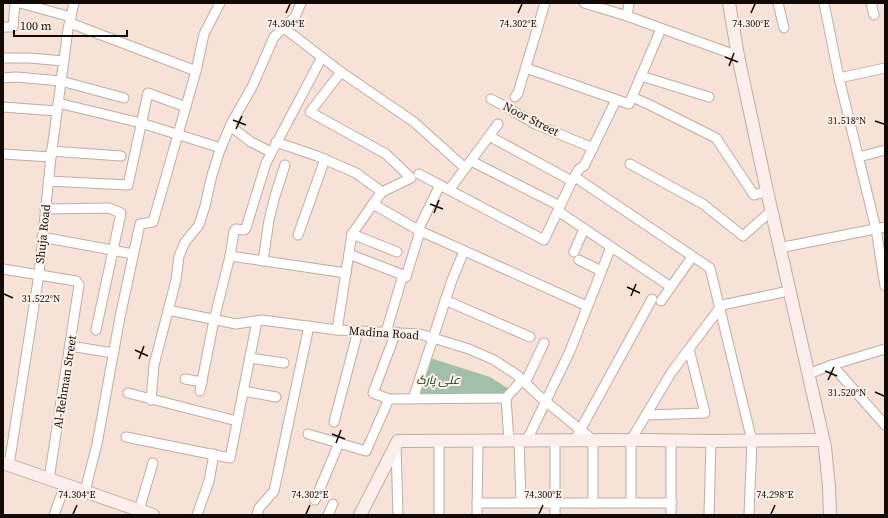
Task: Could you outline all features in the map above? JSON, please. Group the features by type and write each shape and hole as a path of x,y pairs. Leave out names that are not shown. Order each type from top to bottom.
{"street":[{"path":"3,27 13,27 15,3"},
{"path":"20,3 70,20 196,71"},
{"name":"Shuja Road","path":"6,464 38,274 57,107 70,20 74,3"},
{"path":"85,491 97,444 113,353 140,224 153,222 196,71 204,34 220,3"},
{"path":"151,400 154,364 176,280 179,256 185,242 199,225 212,176 230,126 252,87 274,37 295,17 301,3"},
{"path":"515,97 518,94 545,3"},
{"path":"584,3 627,16 738,56"},
{"path":"627,16 629,3"},
{"path":"729,3 738,56 771,211 822,440 825,447 830,515"},
{"path":"778,3 784,28"},
{"path":"824,3 839,78 859,157 881,228 885,285"},
{"path":"871,3 874,15"},
{"path":"284,28 341,72 414,122 468,164 559,209 584,229 671,287"},
{"path":"526,68 629,104 661,29"},
{"path":"185,379 201,387 214,320 230,256 234,230 244,230 246,228 266,162 322,57"},
{"path":"3,58 29,58 64,61"},
{"path":"839,78 885,68"},
{"path":"337,330 352,234 382,192 411,178 386,154 310,112 341,72"},
{"path":"641,76 709,97"},
{"path":"3,78 16,77 61,81 124,98"},
{"path":"48,181 128,185 148,93 186,107"},
{"path":"632,97 650,104 716,138 754,195 767,191"},
{"name":"Noor Street","path":"491,99 535,124 593,148"},
{"path":"419,174 544,240 579,169 584,166 616,100"},
{"path":"3,108 57,107 141,123 221,148"},
{"path":"449,190 498,124"},
{"path":"230,126 251,142 272,152"},
{"path":"489,136 574,179 710,268 752,441 749,515"},
{"path":"276,142 325,159 356,173 382,192"},
{"path":"859,157 885,150"},
{"path":"3,154 121,156"},
{"path":"298,235 325,159"},
{"path":"630,164 702,204 743,236 771,211"},
{"path":"263,261 269,220 285,166"},
{"path":"349,254 406,277 419,230 440,185"},
{"path":"373,204 419,230 588,306"},
{"path":"45,209 109,208 121,213 96,330"},
{"path":"779,248 881,228"},
{"path":"574,252 584,229"},
{"path":"352,234 397,252"},
{"path":"42,237 133,254"},
{"path":"518,440 545,401 570,351 611,247"},
{"path":"413,399 452,280 464,251"},
{"path":"230,256 346,273"},
{"path":"662,302 692,257"},
{"path":"579,260 601,271"},
{"path":"3,269 38,274"},
{"name":"Al-Rehman Street","path":"38,274 76,281 79,285 49,479"},
{"path":"386,332 403,275"},
{"path":"631,502 631,440 671,373 689,348 722,306 789,291"},
{"path":"578,435 652,299"},
{"path":"446,300 530,337"},
{"name":"Madina Road","path":"168,310 236,324 262,320 337,330 420,334 494,360 524,381 578,435"},
{"path":"126,437 230,458 257,321"},
{"path":"256,515 259,508 274,491 308,326"},
{"path":"334,422 358,331"},
{"path":"396,332 373,393 389,399 506,398 524,381 544,343"},
{"path":"70,346 113,353"},
{"path":"646,415 705,413 689,348"},
{"path":"808,374 885,349"},
{"path":"250,358 284,363"},
{"path":"832,365 885,425"},
{"path":"243,391 276,397"},
{"path":"128,394 237,421"},
{"path":"506,398 518,440 521,503"},
{"path":"308,434 366,451 389,399"},
{"path":"360,515 398,441 555,441 578,435 593,440 671,440 712,442 822,440"},
{"path":"593,440 593,503"},
{"path":"671,440 671,515"},
{"path":"439,441 439,515"},
{"path":"477,515 478,441"},
{"path":"555,441 555,515"},
{"path":"709,515 712,442"},
{"path":"315,500 339,443"},
{"path":"396,444 398,515"},
{"path":"197,515 209,481 214,454"},
{"path":"139,510 153,463"},
{"path":"6,464 153,515"},
{"path":"54,515 65,485"},
{"path":"477,503 672,503"},
{"path":"328,515 333,504"}],"green space":[{"name":"علی پارک","path":"427,357 490,377 512,391 506,398 411,399"}]}
